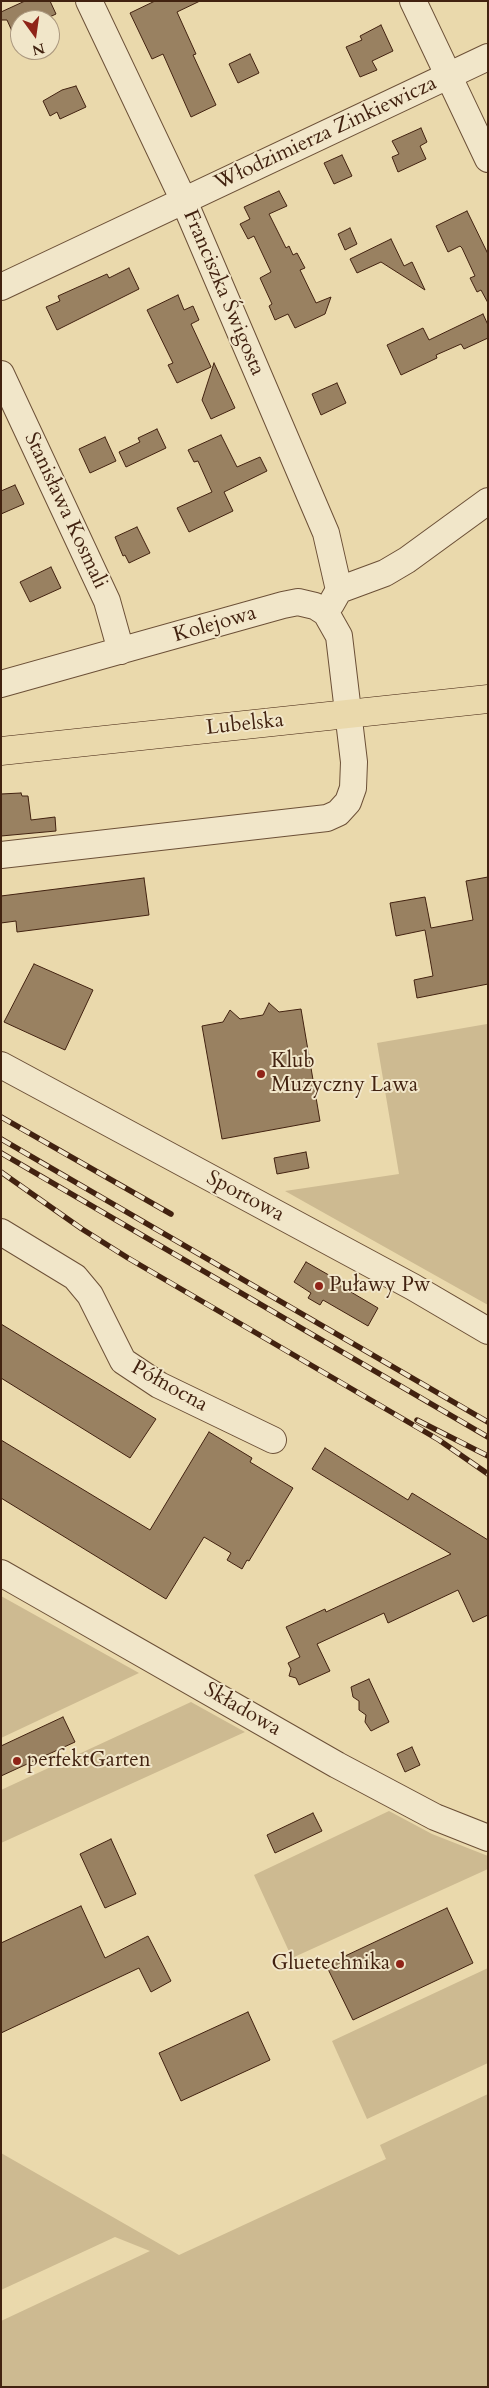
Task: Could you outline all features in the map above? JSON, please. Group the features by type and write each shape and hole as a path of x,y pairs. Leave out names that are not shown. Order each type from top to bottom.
{"main road":[{"name":"Lubelska","path":"1,751 488,699"}],"street":[{"name":"Franciszka Świgosta","path":"89,1 184,201 326,533 340,590"},
{"path":"413,1 488,160"},
{"name":"Włodzimierza Zinkiewicza","path":"1,287 488,57"},
{"name":"Stanisława Kosmali","path":"1,374 107,602 121,651"},
{"path":"1,854 327,818 338,813 348,802 353,788 354,762 339,636 326,613 340,590 385,573 407,560 488,501"},
{"name":"Kolejowa","path":"1,684 298,602 314,606 326,613"},
{"name":"Sportowa","path":"1,1065 413,1287 488,1331"},
{"name":"Północna","path":"1,1232 75,1277 90,1295 123,1361 159,1385 273,1440"},
{"name":"Składowa","path":"1,1572 337,1765 435,1817 488,1838"}],"shaded area":[{"path":"487,1024 488,1305 285,1191 399,1174 377,1043"},
{"path":"1,1596 139,1673 1,1738"},
{"path":"191,1702 245,1732 1,1843 1,1790"},
{"path":"389,1811 432,1834 488,1856 488,1869 292,1958 254,1875"},
{"path":"488,1968 488,2063 367,2119 332,2041"},
{"path":"488,2094 488,2387 1,2387 1,2321 150,2251 115,2237 1,2290 1,2153 179,2255 386,2159 380,2145"}],"building":[{"path":"25,1 50,1 54,10 10,10 10,27 7,20 1,20 1,12"},
{"path":"155,1 200,1 177,12 196,54 193,55 216,105 191,117 163,54 152,59 130,13"},
{"path":"381,25 393,51 372,61 377,70 360,77 346,47 362,40 360,36"},
{"path":"250,54 259,73 238,83 229,64"},
{"path":"76,86 86,107 60,119 57,112 50,116 43,101 62,90"},
{"path":"421,128 427,142 420,146 426,159 398,172 392,157 399,154 392,141"},
{"path":"342,155 352,176 334,184 324,163"},
{"path":"279,191 287,206 269,214 286,248 289,246 293,255 297,253 305,268 300,270 316,303 331,297 325,314 295,328 288,314 275,320 269,306 272,304 260,278 271,272 254,236 248,239 240,224 250,219 244,207"},
{"path":"467,211 488,254 488,303 481,290 477,292 470,278 475,276 462,248 460,246 448,252 436,226"},
{"path":"350,228 357,244 345,250 338,234"},
{"path":"391,239 404,266 412,262 425,290 381,262 357,273 350,259"},
{"path":"129,268 139,289 57,330 46,307 60,301 58,296 107,274 109,278"},
{"path":"178,295 184,310 193,306 199,320 191,324 211,367 177,383 168,365 173,363 147,310"},
{"path":"483,314 488,325 488,338 464,349 461,344 436,355 437,358 401,375 387,345 423,328 429,340"},
{"path":"214,363 235,408 211,419 202,400"},
{"path":"337,383 346,403 321,415 312,394"},
{"path":"157,429 166,448 126,467 119,452 140,442 138,438"},
{"path":"221,435 237,467 260,457 267,471 224,492 233,511 189,532 177,508 212,492 198,461 194,462 188,450"},
{"path":"105,437 116,461 90,473 79,449"},
{"path":"15,485 24,504 1,514 1,491"},
{"path":"137,527 150,553 129,563 125,555 123,556 115,537"},
{"path":"51,567 61,588 30,602 20,582"},
{"path":"21,793 22,796 28,796 31,820 55,817 56,831 1,836 1,794"},
{"path":"488,877 488,984 417,998 414,980 433,976 425,930 396,936 390,903 425,897 431,928 473,920 466,881"},
{"path":"144,878 149,915 17,932 16,921 1,923 1,896"},
{"path":"34,964 93,990 65,1050 4,1022"},
{"name":"Klub Muzyczny Lawa","path":"269,1003 279,1012 301,1009 320,1121 222,1139 202,1026 223,1022 230,1010 240,1019 263,1015"},
{"path":"306,1152 309,1168 277,1174 274,1158"},
{"path":"306,1262 341,1282 339,1285 378,1308 368,1326 323,1300 320,1305 308,1298 311,1293 294,1282"},
{"path":"1,1324 156,1419 130,1458 1,1378"},
{"path":"209,1432 252,1458 250,1462 293,1488 249,1561 247,1560 242,1569 227,1560 231,1553 204,1537 166,1599 1,1498 1,1440 150,1530"},
{"path":"325,1448 408,1500 412,1493 488,1540 488,1615 473,1622 458,1590 388,1623 384,1613 317,1644 330,1671 299,1685 296,1678 289,1676 291,1669 288,1663 300,1657 286,1627 325,1609 326,1612 451,1554 312,1469"},
{"path":"369,1679 389,1722 371,1731 365,1722 366,1715 359,1710 359,1701 353,1697 351,1687"},
{"name":"perfektGarten","path":"63,1717 75,1742 1,1776 1,1746"},
{"path":"412,1747 420,1765 405,1772 397,1754"},
{"path":"313,1813 322,1831 275,1853 267,1835"},
{"path":"111,1839 136,1894 105,1908 80,1854"},
{"path":"81,1906 105,1958 148,1936 171,1981 151,1992 139,1968 1,2033 1,1943"},
{"name":"Gluetechnika","path":"447,1908 473,1963 353,2020 326,1965"},
{"path":"248,2012 270,2060 181,2101 159,2053"}],"railway":[{"path":"1,1117 171,1214"},
{"path":"1,1139 488,1422"},
{"path":"1,1153 488,1437"},
{"path":"1,1172 82,1229 128,1258 439,1440 488,1474"},
{"path":"417,1420 488,1456"}],"place":[{"name":"Klub Muzyczny Lawa","path":"261,1074"},
{"name":"Puławy Pw","path":"319,1286"},
{"name":"perfektGarten","path":"17,1761"},
{"name":"Gluetechnika","path":"400,1964"}]}
